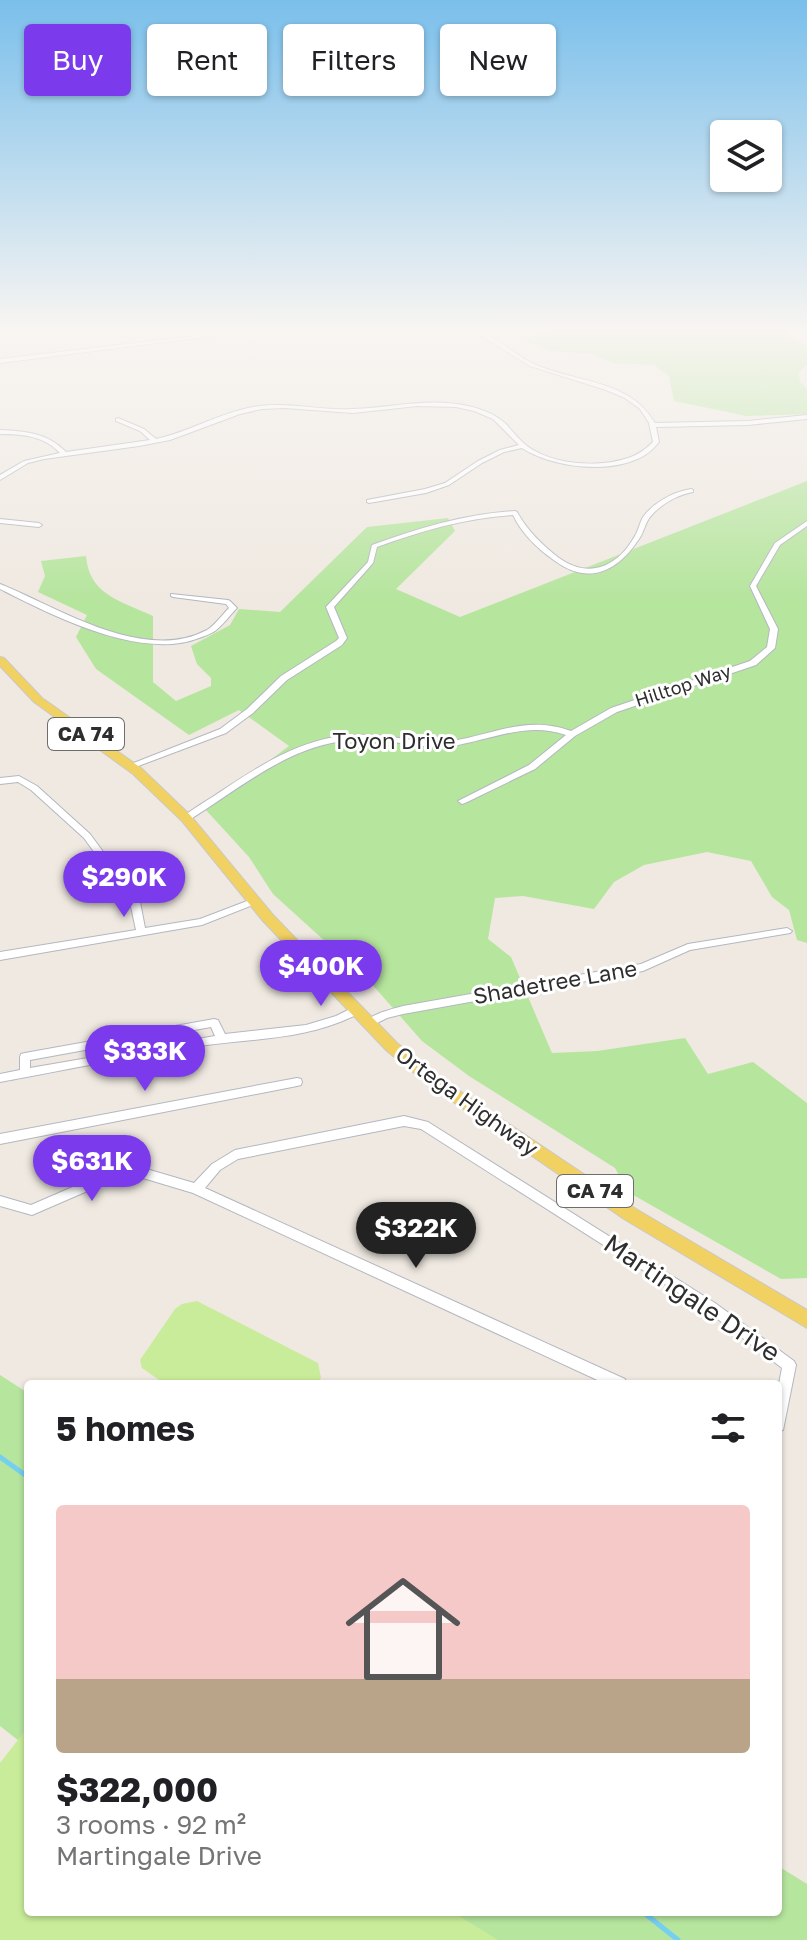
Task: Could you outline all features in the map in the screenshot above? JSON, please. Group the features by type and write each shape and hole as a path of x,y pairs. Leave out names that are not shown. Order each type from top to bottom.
{"main road":[{"name":"Ortega Highway","path":"0,660 38,700 130,766 186,818 255,901 356,1010 438,1084 630,1214 807,1320"}],"street":[{"path":"0,478 26,462 64,453 154,441 232,417"},
{"path":"493,417 523,446 550,459 571,463 619,463 650,451 656,442 653,425 646,417"},
{"path":"653,425 748,423 807,417"},
{"path":"118,420 142,430 154,441"},
{"path":"0,432 26,433 47,439 64,453"},
{"path":"369,501 436,488 502,451 523,446"},
{"path":"130,766 223,731 284,678 339,643 343,638 330,607 371,562 374,546 423,529 477,517 515,513 530,535 554,557 578,569 594,572 619,561 640,533 645,520 673,495 691,491"},
{"path":"0,521 39,525"},
{"name":"Hilltop Way","path":"462,801 532,767 572,734 614,710 753,663 771,648 774,629 753,586 777,544 807,523"},
{"path":"0,586 81,623 145,643 188,642 210,632 233,608 228,602 173,595"},
{"name":"Toyon Drive","path":"186,818 259,769 316,742 367,737 417,744 450,744 509,728 541,725 572,734"},
{"path":"0,781 19,779 34,788 87,836 135,902 141,933"},
{"path":"0,956 202,922 255,901"},
{"name":"Shadetree Lane","path":"369,1023 403,1010 643,967 688,947 787,931"},
{"path":"0,1078 222,1038 298,1033 340,1020 356,1010"},
{"path":"0,1139 297,1082"},
{"name":"Martingale Drive","path":"196,1189 216,1167 235,1155 404,1121 424,1125 711,1307 789,1365 782,1403"},
{"path":"0,1201 32,1210 95,1182 119,1174 143,1173 196,1189 611,1380"}],"green space":[{"path":"807,481 807,943 797,940 789,910 772,897 751,861 707,852 644,865 614,882 594,909 523,896 495,898 488,939 511,957 552,1053 597,1051 685,1038 708,1074 753,1062 807,1103 807,1278 781,1279 628,1192 615,1168 469,1076 422,1041 370,982 273,894 249,857 205,809 289,746 239,710 189,735 96,669 76,637 87,615 38,592 45,576 41,561 86,556 88,569 100,588 119,601 153,616 153,682 176,701 211,686 211,678 197,664 191,646 230,625 239,609 280,612 367,527 448,518 455,531 396,589 460,617"},
{"path":"197,1301 318,1363 321,1378 159,1380 142,1368 140,1360 175,1309"},
{"path":"0,1375 24,1390 24,1745 0,1726"},
{"path":"24,1732 24,1916 459,1916 498,1940 0,1940 0,1763"},
{"path":"782,1868 807,1884 807,1940 305,1940 257,1916 782,1916"}],"waterway":[{"path":"0,1457 24,1474"},
{"path":"648,1916 678,1940"}]}
